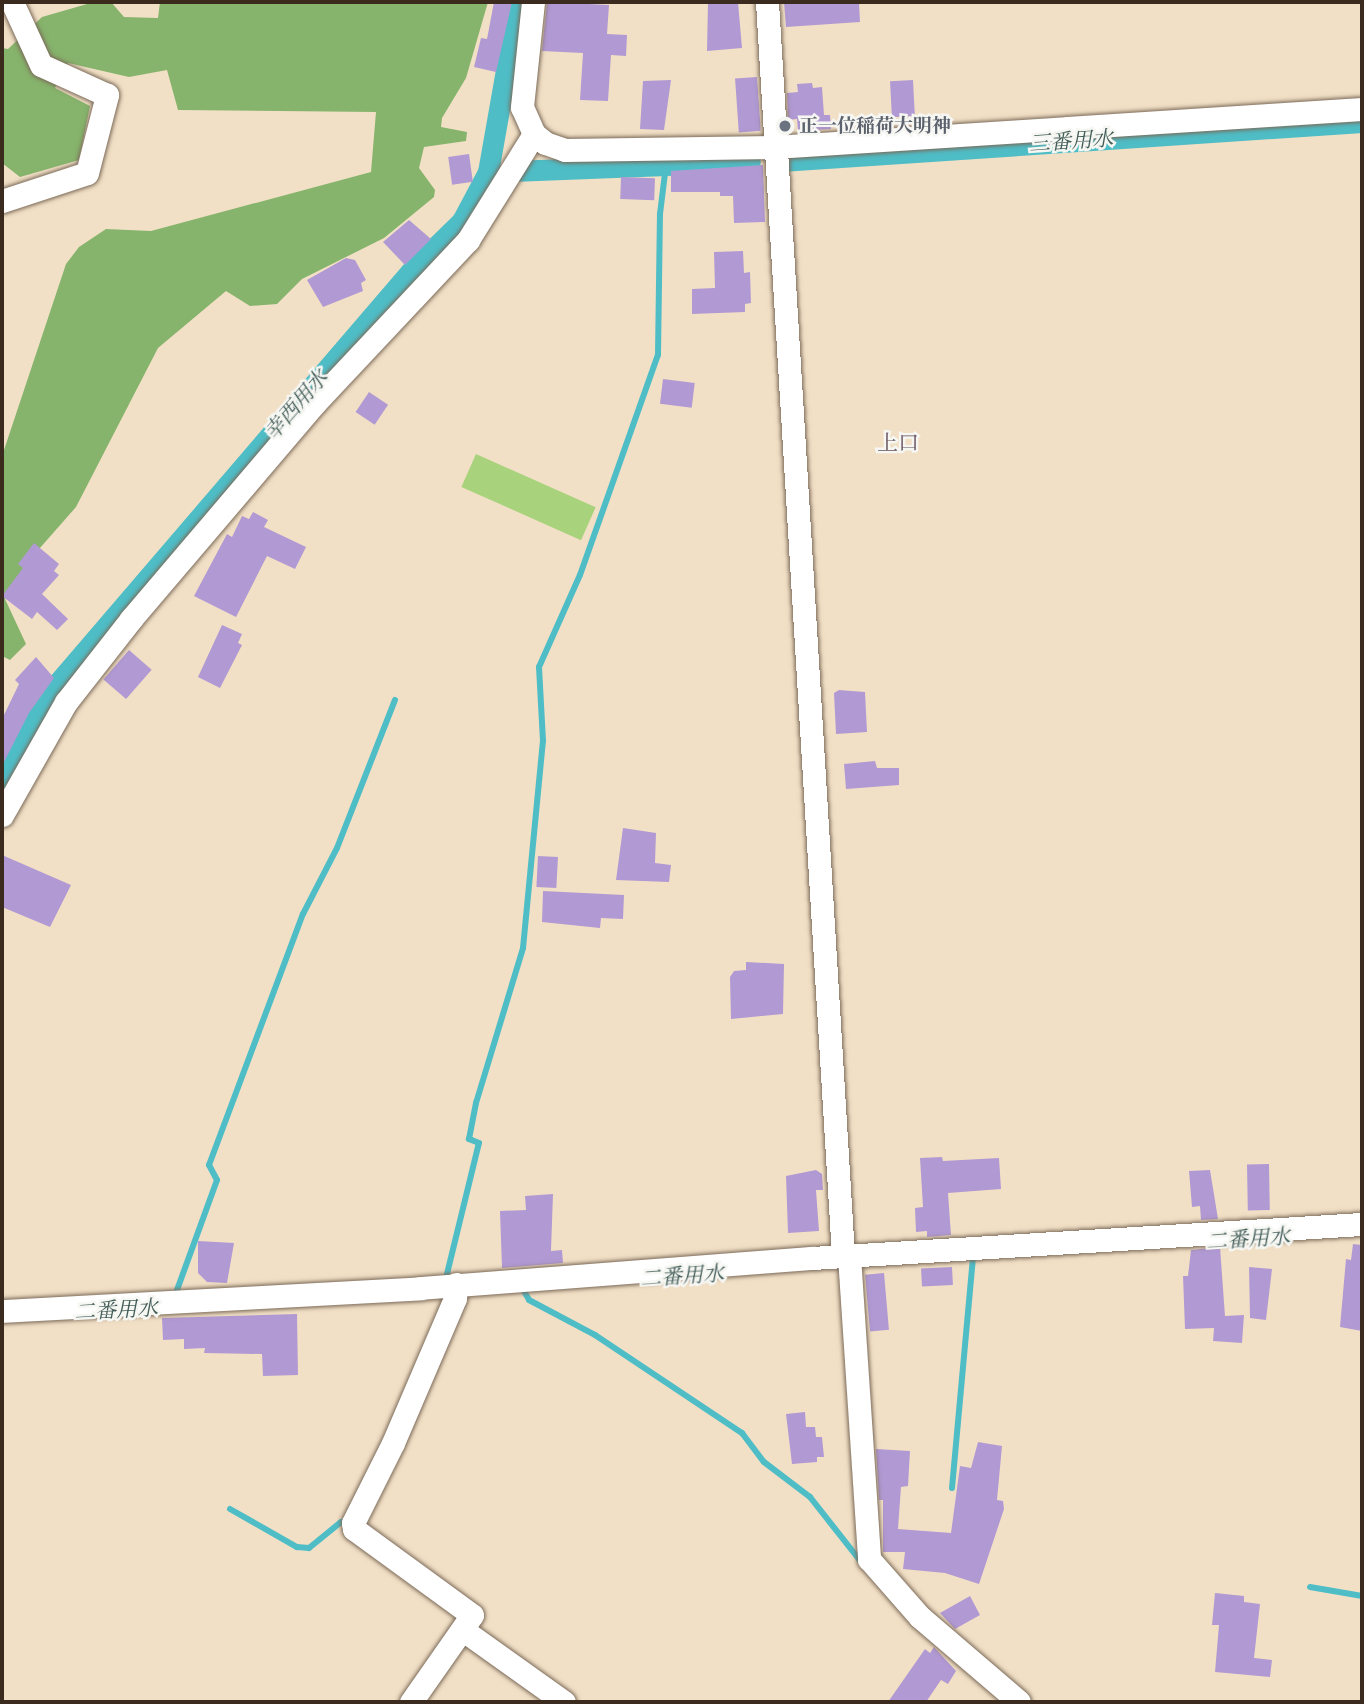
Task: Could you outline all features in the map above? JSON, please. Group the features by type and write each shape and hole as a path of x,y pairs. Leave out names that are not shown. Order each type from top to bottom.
{"street":[{"path":"2,201 88,173 107,95 41,65 12,2"},
{"path":"533,2 522,70 522,107 534,134 554,148 589,151 774,147 1362,109"},
{"path":"766,2 869,1559 901,1599 1019,1702"},
{"path":"2,815 66,702 131,619 314,404 468,240 534,134"},
{"path":"2,1311 848,1262 1362,1224"},
{"path":"411,1702 472,1615 354,1529 353,1523 393,1443 455,1298 456,1284"},
{"path":"463,1630 564,1702"}],"green space":[{"path":"94,2 111,2 124,17 158,18 160,2 488,2 466,78 442,118 441,127 467,132 466,141 424,147 419,168 435,190 434,197 384,238 302,279 277,304 250,306 226,291 158,348 76,507 25,565 5,599 26,644 10,660 2,656 2,456 66,264 79,247 106,229 151,231 371,172 376,112 178,110 167,70 129,77 68,63 55,88 90,106 79,160 20,177 2,163 2,48 8,49 42,17"},
{"path":"476,454 596,507 581,540 461,487"}],"building":[{"path":"494,2 512,2 496,72 474,67 481,38 487,39"},
{"path":"547,2 609,5 607,34 627,35 626,56 611,55 608,101 580,100 583,53 542,51"},
{"path":"708,2 738,2 742,48 707,51"},
{"path":"784,2 859,2 860,22 786,27"},
{"path":"757,77 761,131 739,132 735,79"},
{"path":"671,80 664,130 640,129 643,81"},
{"path":"913,80 915,116 892,117 890,81"},
{"path":"812,83 813,88 822,87 824,115 830,115 831,129 798,131 797,119 788,120 787,93 798,92 797,84"},
{"path":"469,154 473,182 452,185 448,157"},
{"path":"763,165 765,222 734,223 733,196 720,196 720,192 671,192 671,171"},
{"path":"621,177 655,178 654,200 620,199"},
{"path":"409,220 431,239 405,265 383,242"},
{"path":"743,251 744,273 750,272 751,303 745,304 745,312 692,314 692,289 715,288 714,252"},
{"path":"346,258 355,260 366,280 361,283 363,291 323,307 307,280"},
{"path":"663,379 695,383 692,408 660,404"},
{"path":"369,392 388,405 375,425 356,412"},
{"path":"253,512 268,520 264,527 306,547 295,569 267,556 236,617 194,596 227,534 232,537 242,516 249,519"},
{"path":"34,543 59,564 54,571 59,575 42,594 68,619 57,630 37,612 32,619 2,596 23,568 18,564"},
{"path":"222,625 242,634 238,643 242,645 220,688 198,677"},
{"path":"129,650 152,670 126,699 103,679"},
{"path":"36,657 54,678 29,713 2,766 2,719 19,684 15,680"},
{"path":"839,690 865,692 867,732 836,734 834,693"},
{"path":"875,761 877,768 899,768 899,785 846,789 844,764"},
{"path":"623,828 656,833 655,863 671,865 669,882 616,880"},
{"path":"2,855 71,885 50,927 2,907"},
{"path":"538,856 558,857 556,888 536,887"},
{"path":"543,891 624,895 623,919 601,918 600,928 542,922"},
{"path":"746,962 784,964 783,1014 731,1019 730,977 734,971 746,970"},
{"path":"942,1157 943,1161 999,1158 1001,1189 948,1193 951,1235 927,1237 927,1231 916,1232 915,1208 923,1207 920,1158"},
{"path":"1247,1164 1269,1164 1270,1210 1248,1210"},
{"path":"816,1170 822,1174 823,1190 816,1190 819,1231 788,1233 786,1176"},
{"path":"1210,1170 1218,1219 1201,1220 1200,1206 1192,1207 1189,1171"},
{"path":"553,1194 551,1251 562,1250 563,1263 502,1268 500,1211 526,1210 525,1196"},
{"path":"198,1241 234,1243 227,1283 207,1282 198,1273"},
{"path":"1353,1244 1362,1245 1362,1331 1340,1327 1346,1259 1351,1260"},
{"path":"1220,1247 1225,1316 1244,1315 1242,1343 1213,1341 1214,1328 1185,1329 1183,1276 1188,1276 1191,1250"},
{"path":"952,1267 953,1285 922,1287 921,1269"},
{"path":"1249,1267 1272,1269 1266,1320 1250,1318"},
{"path":"884,1273 889,1330 870,1331 865,1275"},
{"path":"297,1314 298,1375 263,1376 262,1354 204,1353 205,1348 184,1349 184,1339 163,1340 162,1318"},
{"path":"805,1412 806,1427 815,1427 816,1437 822,1437 824,1457 817,1457 817,1462 792,1464 786,1414"},
{"path":"978,1442 1002,1446 997,1500 1003,1501 1004,1509 979,1584 945,1573 903,1569 905,1552 883,1552 883,1500 879,1500 876,1449 910,1451 908,1486 901,1487 898,1529 951,1533 960,1466 971,1468"},
{"path":"1215,1593 1244,1596 1244,1602 1260,1604 1254,1658 1272,1660 1270,1677 1215,1672 1219,1625 1212,1625"},
{"path":"970,1596 980,1615 955,1629 940,1613"},
{"path":"934,1647 956,1671 948,1684 941,1680 926,1702 888,1702 925,1649 930,1653"}],"waterway":[{"name":"幸西用水","path":"2,779 44,699 412,270 462,221 488,172 518,2"},
{"name":"三番用水","path":"781,161 1362,122"},
{"name":"三番用水","path":"512,171 750,162"},
{"path":"446,1278 479,1143 469,1139 476,1103 523,948 543,741 539,667 580,575 658,355 660,214 666,165"},
{"path":"177,1290 217,1180 209,1165 303,914 337,848 395,700"},
{"path":"952,1488 973,1257"},
{"path":"521,1286 529,1300 595,1335 742,1433 764,1462 810,1497 862,1563"},
{"path":"230,1509 297,1547 309,1548 341,1522 348,1523"},
{"path":"1310,1587 1362,1596"}],"place":[{"name":"正一位稲荷大明神","path":"785,126"}],"district":[{"name":"上口","path":"898,443"}],"water label":[{"name":"二番用水","path":"1248,1239"},
{"name":"二番用水","path":"682,1276"},
{"name":"二番用水","path":"116,1310"}]}
